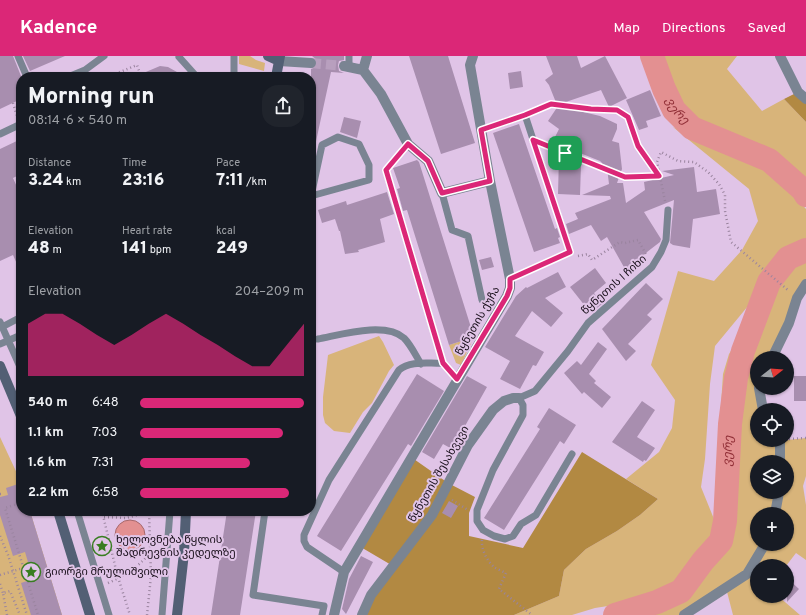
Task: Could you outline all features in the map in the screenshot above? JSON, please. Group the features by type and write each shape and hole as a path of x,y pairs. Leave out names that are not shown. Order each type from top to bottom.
{"main road":[{"path":"268,56 280,58 277,72"},
{"path":"0,366 16,404"},
{"path":"60,516 90,615"},
{"path":"177,615 184,553 186,516"}],"street":[{"path":"363,70 367,56"},
{"name":"წყნეთის ქუჩა","path":"334,615 344,572 507,296 510,288 510,279 490,181 470,65 473,56"},
{"path":"780,56 798,92 806,99"},
{"path":"280,58 311,63"},
{"path":"347,66 363,70 381,94 408,144 428,161 442,193 490,181"},
{"path":"776,351 790,323 797,298 806,284"},
{"name":"წყნეთის შესახვევი","path":"362,615 371,595 432,515 472,439 493,410 504,401 512,398 519,398"},
{"path":"684,615 747,574 761,551"}],"lane":[{"path":"18,56 25,72"},
{"path":"86,72 104,56"},
{"path":"234,56 234,72"},
{"path":"347,66 349,56"},
{"path":"179,57 192,72"},
{"path":"481,130 525,115 570,252 510,279"},
{"path":"0,134 16,126"},
{"path":"316,173 322,145 338,137 360,144 369,165 369,180 316,195"},
{"path":"533,140 598,166"},
{"path":"386,170 443,363 457,379"},
{"path":"442,193 452,230 468,236 482,300"},
{"name":"წყნეთის I ჩიხი","path":"519,398 535,391 568,351 588,323 652,267 666,240 668,210"},
{"path":"16,319 1,324 16,358"},
{"path":"318,339 368,330 389,330 403,338 421,364"},
{"path":"0,344 16,337"},
{"path":"316,508 328,480 399,370 410,364 443,363"},
{"path":"519,398 523,405 523,415 493,470 477,510 477,521 484,530 494,536 505,539 513,536 521,524 536,515 572,454"},
{"path":"78,516 108,615"},
{"path":"162,615 170,516"},
{"path":"264,516 254,595 324,606 322,615"},
{"path":"312,516 304,535 304,540 307,547 344,572"}],"path":[{"path":"120,72 137,65 140,72"},
{"path":"525,115 551,104 591,109 617,110 628,117 638,146 659,176"},
{"path":"386,170 408,144"},
{"path":"668,210 663,197 657,162 661,152 678,161 694,162 708,172 719,184 725,195 725,210 731,242 797,298"},
{"path":"598,166 625,177 659,176"},
{"path":"578,256 588,254 592,260 620,242 625,243 638,240 650,261"},
{"path":"794,439 806,438"},
{"path":"447,498 468,511 470,507"},
{"path":"16,505 5,508 38,615"},
{"path":"130,615 104,517 126,518 134,516"},
{"path":"147,615 151,552 149,516"},
{"path":"484,530 482,543 486,556 494,567 506,573 499,589 532,615"},
{"path":"0,536 27,615"},
{"path":"107,583 119,578 140,564 151,552 158,551"},
{"path":"0,575 30,566"},
{"path":"27,579 57,570"},
{"path":"0,584 7,615"},
{"path":"2,593 10,591 20,615"}],"shaded area":[{"path":"239,56 250,56 265,63 264,71 239,64"},
{"path":"659,56 737,56 727,69 762,111 784,99 806,122 806,185 772,151 703,123 679,103"},
{"path":"798,92 806,99 806,122 784,99"},
{"path":"673,127 761,168 790,191 806,209 806,243 781,255 767,271 759,291 715,346 710,384 705,459 701,487 716,524 708,546 693,567 671,588 640,601 595,608 572,615 514,615 559,596 564,570 586,549 617,531 640,515 658,499 626,479 659,452 672,428 675,400 651,365 678,271 714,281 742,250 758,221 749,189"},
{"path":"806,258 806,284 775,351 750,351 750,395 759,395 761,403 750,403 750,447 794,447 794,439 806,438 806,476 803,486 806,505 806,560 796,553 791,559 750,559 750,603 786,603 800,615 733,615 726,588 684,615 639,615 680,599 728,544 731,512 723,495 717,465 723,374 729,354 740,337 764,311 779,281 791,265"},
{"path":"379,336 394,365 389,371 372,403 363,412 350,433 334,431 325,423 323,415 323,397 328,355"},
{"path":"474,337 461,365 456,363 449,345"},
{"path":"0,437 16,471 16,516 32,516 62,615 0,615"},
{"path":"582,452 658,499 640,515 617,531 586,549 564,570 559,596 514,615 362,615 393,566 359,546 411,457 448,483 475,497 469,513 469,536 523,548"},
{"path":"130,520 141,524 145,535 141,546 130,550 119,546 115,535 119,524"}],"building":[{"path":"0,56 13,56 19,72 16,72 16,101 0,109"},
{"path":"23,56 65,56 30,71"},
{"path":"312,56 344,56 344,60 339,61 338,65 339,71 344,73 331,72 316,141 316,72 311,72 311,69 316,67 317,60"},
{"path":"409,56 448,56 475,143 441,154"},
{"path":"546,56 577,56 581,68 605,56 627,98 609,107 601,90 557,105 549,85 545,80 553,74"},
{"path":"160,66 168,67 177,72 146,72"},
{"path":"521,71 523,87 510,89 508,73"},
{"path":"650,90 661,116 646,121 648,127 639,130 626,100"},
{"path":"558,106 600,116 617,124 617,129 612,141 619,143 622,169 617,183 623,183 626,203 645,190 644,182 674,175 662,171 694,167 697,192 716,189 720,214 693,219 690,248 673,245 670,243 674,200 644,212 661,239 660,242 625,269 607,237 601,241 591,225 569,234 566,224 578,219 575,213 611,199 610,196 582,195 609,184 607,168 603,167 600,161 553,141 559,129 548,121"},
{"path":"344,117 361,121 357,138 340,132"},
{"path":"519,124 555,229 557,228 560,237 558,238 560,243 534,252 493,133"},
{"path":"16,141 16,176 13,178 16,185 16,262 13,255 0,261 0,149"},
{"path":"559,156 581,165 580,195 558,194"},
{"path":"417,160 419,162 474,337 449,345 407,210 403,211 397,189 400,188 393,168"},
{"path":"387,192 394,214 380,219 385,242 358,250 359,252 345,254 340,231 335,219 322,223 318,210 346,201 347,205"},
{"path":"491,257 494,267 482,270 479,260"},
{"path":"595,268 606,283 594,293 602,304 593,311 589,311 570,287"},
{"path":"558,272 566,287 545,298 563,313 551,327 532,311 515,336 544,352 536,366 533,365 520,389 500,379 510,361 485,347 516,296 526,287 527,288"},
{"path":"646,283 663,299 647,315 652,319 628,344 636,351 626,361 602,329"},
{"path":"598,342 607,349 589,374 596,381 594,383 611,397 602,408 584,392 582,394 564,373 577,361 581,365"},
{"path":"417,374 444,391 411,446 408,444 341,551 317,536"},
{"path":"467,376 487,387 452,449 443,444 434,459 422,452"},
{"path":"794,376 806,376 806,401 794,401"},
{"path":"642,401 655,410 637,437 655,448 646,461 644,460 643,462 612,442"},
{"path":"549,408 576,425 564,444 560,441 504,530 484,518 540,429 537,427"},
{"path":"16,485 16,516 32,516 62,615 31,615 21,583 33,579 25,552 13,556 0,515 0,497 8,495 6,488"},
{"path":"449,501 458,506 451,518 442,513"},
{"path":"226,516 255,516 240,615 211,615"},
{"path":"361,556 373,562 346,614 342,609 349,579"},
{"path":"794,584 799,589 794,594"}],"waterway":[{"name":"ვერე","path":"652,56 664,89 674,110 692,128 769,160 803,190 806,195"},
{"name":"ვერე","path":"615,615 657,602 681,591 703,561 721,541 725,521 730,424 736,378 743,351 769,282 788,258 806,250"}],"tunnel":[{"path":"311,63 344,66"}],"place":[{"name":"ხელოვნება წყლის შადრევნის კედელზე","path":"102,546"},
{"name":"გიორგი მრულიშვილი","path":"31,572"}],"route":[{"path":"551,104 591,109 617,110 628,117 638,146 659,176 625,177 565,153 533,140 570,252 510,279 510,288 507,296 457,379 443,363 386,170 408,144 428,161 442,193 490,181 481,130 525,115 551,104"}]}
